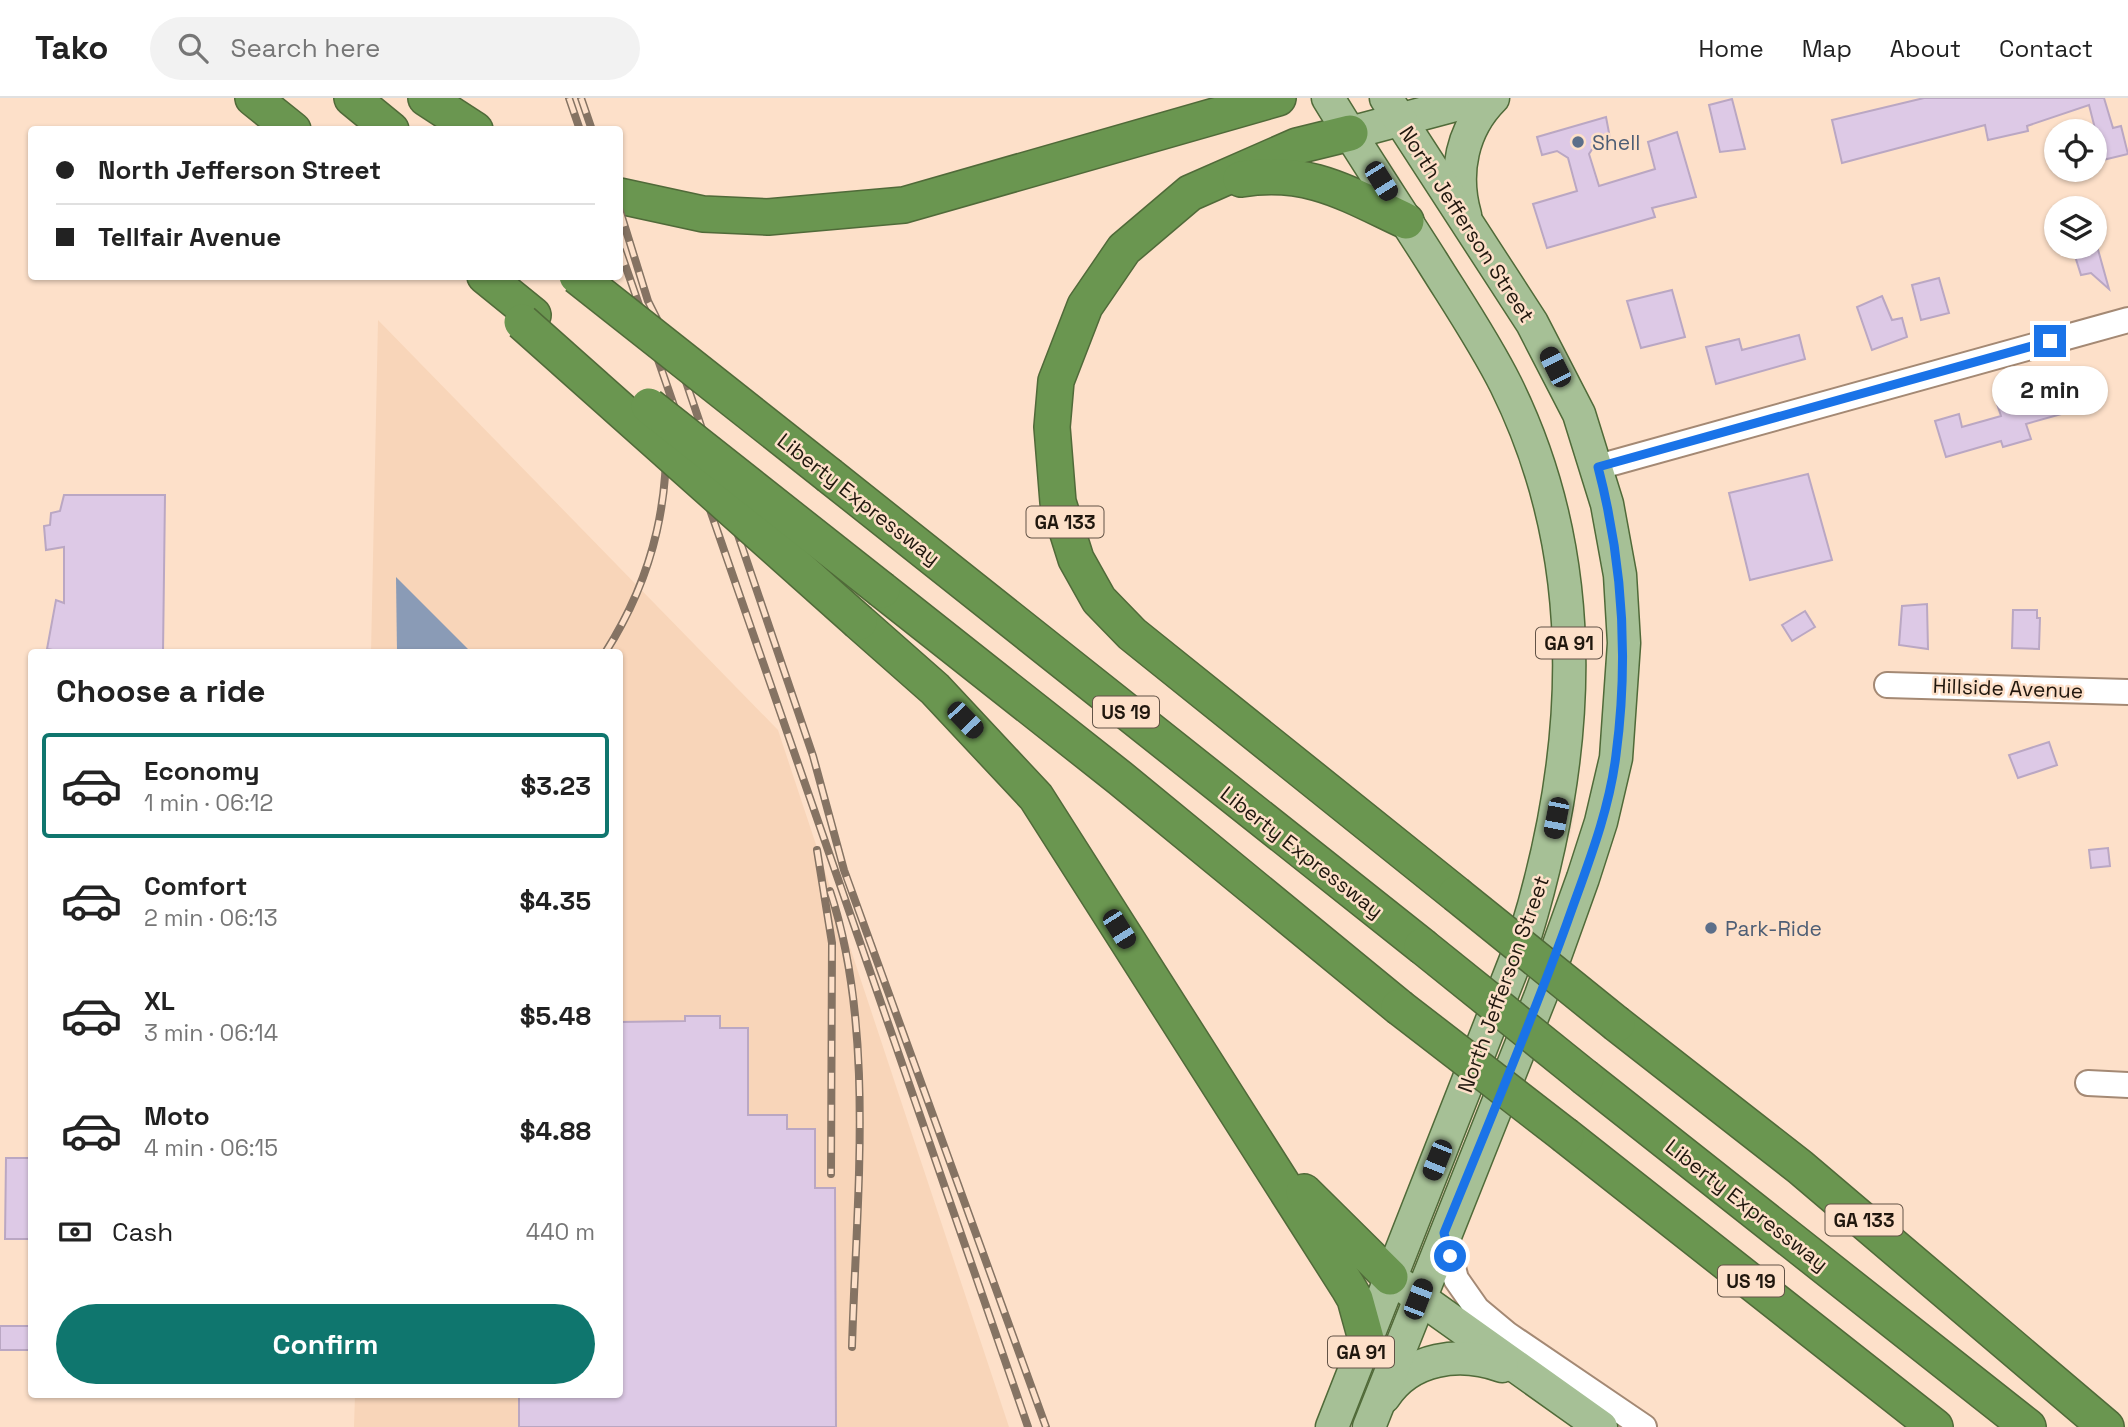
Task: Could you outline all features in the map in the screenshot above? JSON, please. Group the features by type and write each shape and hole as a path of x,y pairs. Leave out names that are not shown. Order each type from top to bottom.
{"highway":[{"path":"253,98 288,126"},
{"path":"352,98 386,126"},
{"path":"426,98 469,126"},
{"path":"623,196 703,214 768,217 904,205 1222,108 1278,98"},
{"name":"GA 133","path":"1350,133 1297,146 1190,193 1124,249 1085,306 1056,381 1052,427 1058,502 1076,559 1099,600 1132,634 1617,1024 1800,1167 2106,1427"},
{"path":"1213,183 1267,175 1296,177 1353,194 1406,221"},
{"path":"489,280 528,319 935,689 1035,797 1216,1085 1355,1299 1366,1339"},
{"name":"Liberty Expressway","path":"582,280 2028,1427"},
{"name":"US 19","path":"528,319 882,590 1120,778 1399,1007 1935,1427"},
{"path":"1263,1154 1391,1277"}],"main road":[{"name":"GA 91","path":"1328,98 1406,221"},
{"path":"1392,108 1481,98"},
{"path":"1469,226 1461,197 1463,153 1475,120 1493,98"},
{"name":"GA 133","path":"1350,133 1392,108"},
{"name":"North Jefferson Street","path":"1371,1422 1570,914 1601,822 1616,758 1623,678 1623,609 1615,542 1598,467 1579,414 1532,323 1392,108"},
{"name":"North Jefferson Street","path":"1332,1427 1525,936 1547,864 1563,771 1570,681 1562,561 1533,449 1490,355 1406,221"},
{"path":"1391,1277 1418,1299 1601,1427"},
{"path":"1371,1422 1397,1381 1430,1362 1469,1357 1519,1371"}],"street":[{"path":"1598,467 2128,320"},
{"name":"Hillside Avenue","path":"1887,685 2128,692"},
{"path":"2088,1083 2128,1085"},
{"path":"1444,1233 1456,1279 1477,1309 1507,1334 1644,1427"}],"shaded area":[{"path":"378,320 778,730 1009,1427 354,1427 355,1398 623,1398 623,649 371,649"}],"water":[{"path":"396,577 468,649 397,649"}],"building":[{"path":"1924,98 2104,98 2113,128 2121,126 2128,154 2107,159 2107,119 2093,119 2089,105 2027,126 2028,131 1988,140 1985,125 1842,163 1832,120"},
{"path":"1732,99 1745,149 1720,152 1709,105"},
{"path":"1606,117 1610,138 1597,142 1589,154 1599,186 1655,169 1648,142 1677,132 1696,197 1652,208 1655,217 1547,248 1533,204 1577,191 1568,158 1557,151 1542,155 1537,137"},
{"path":"2076,259 2101,259 2109,289 2091,273 2081,275"},
{"path":"1939,278 1949,313 1921,320 1912,285"},
{"path":"1672,290 1685,337 1641,348 1627,301"},
{"path":"1882,296 1892,320 1902,318 1907,337 1872,350 1857,307"},
{"path":"1799,335 1805,359 1716,384 1706,347 1739,339 1742,350"},
{"path":"2086,376 2097,404 2026,424 2031,439 2003,447 2001,441 1946,457 1935,421 1959,414 1962,427 2001,416 1997,404"},
{"path":"1808,474 1832,560 1750,580 1729,493"},
{"path":"64,495 165,495 163,649 47,649 56,600 64,603 64,547 46,550 44,526 50,525 51,513 60,511"},
{"path":"1927,604 1928,649 1899,645 1902,606"},
{"path":"2013,610 2037,610 2037,618 2040,618 2039,649 2012,648"},
{"path":"1805,611 1815,627 1792,641 1782,625"},
{"path":"2049,742 2057,765 2018,778 2009,755"},
{"path":"2108,848 2110,866 2091,868 2089,850"},
{"path":"685,1016 720,1016 720,1028 748,1028 748,1115 787,1115 787,1129 815,1129 815,1188 835,1188 836,1427 519,1427 519,1398 623,1398 623,1022 685,1021"},
{"path":"6,1158 28,1158 28,1239 5,1239"},
{"path":"0,1326 28,1326 28,1350 0,1350"}],"railway":[{"path":"569,98 579,126"},
{"path":"581,98 591,126"},
{"path":"623,221 648,301 681,367 813,756 844,870 1046,1427"},
{"path":"623,259 1028,1427"},
{"path":"607,649 637,593 657,531 666,467 665,399"},
{"path":"817,850 832,943 831,1174"},
{"path":"830,891 844,944 853,1000 858,1058 859,1176 852,1347"}],"place":[{"name":"Shell","path":"1578,142"},
{"name":"Park-Ride","path":"1711,928"}],"route":[{"path":"1450,1256 1444,1233 1558,949 1601,822 1616,758 1623,678 1623,609 1615,542 1598,467 2050,341"}]}
